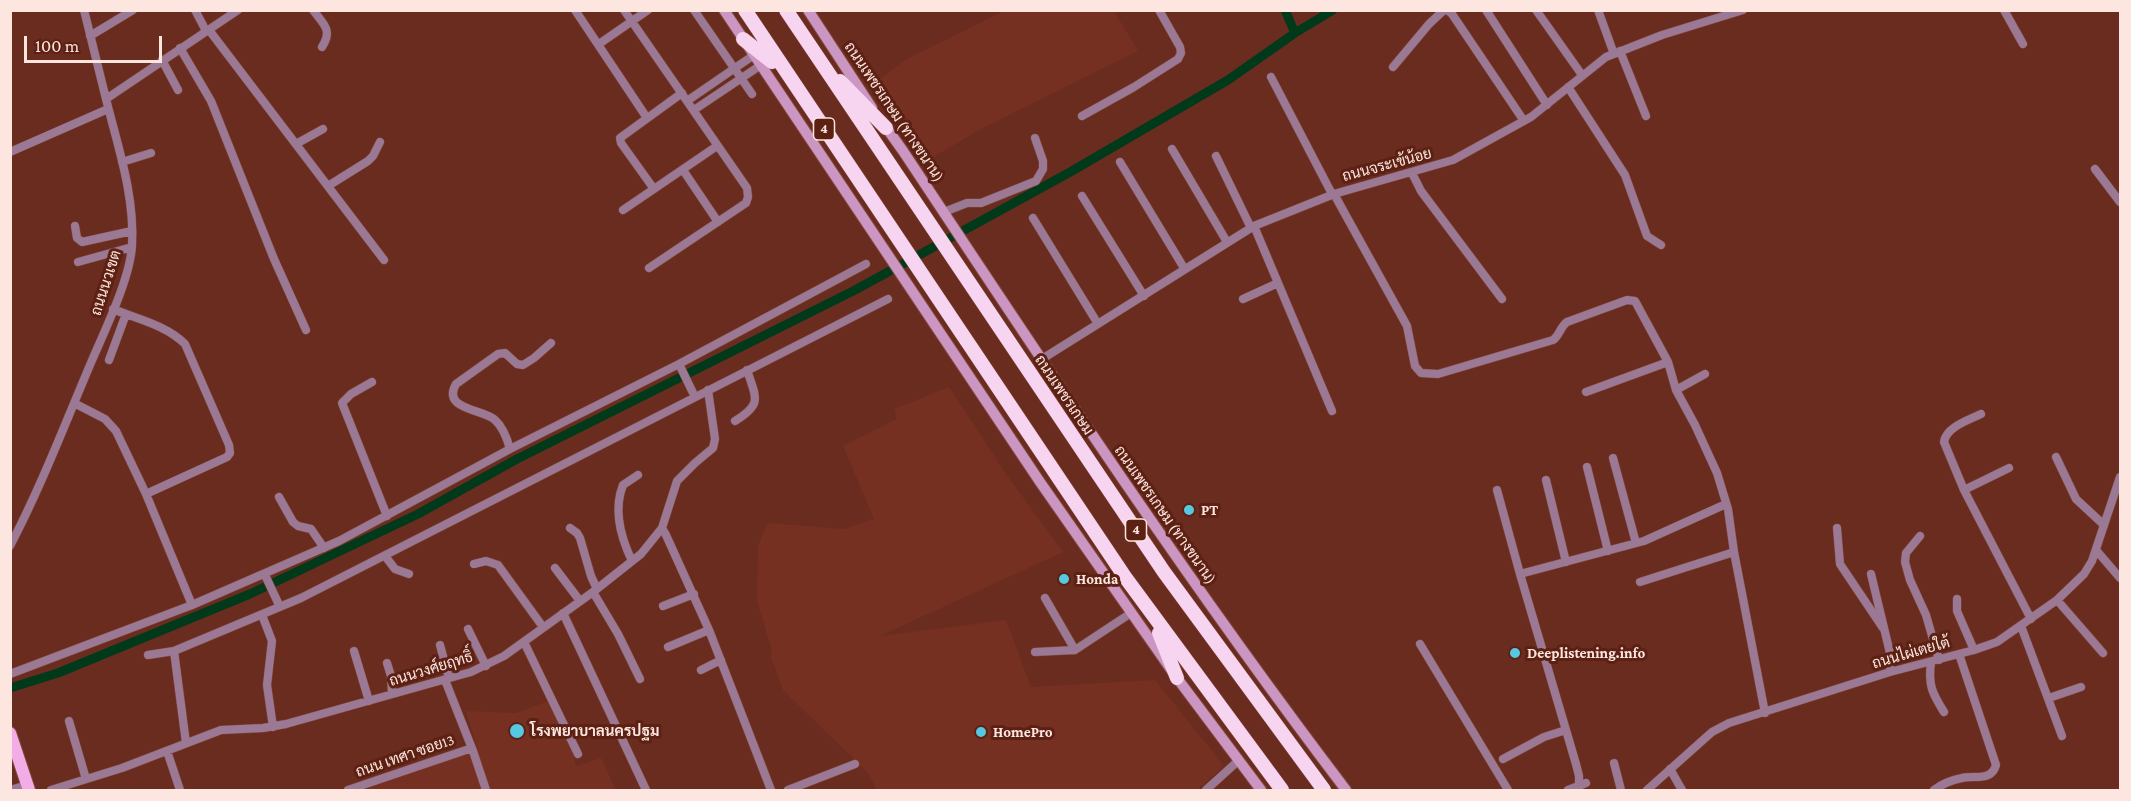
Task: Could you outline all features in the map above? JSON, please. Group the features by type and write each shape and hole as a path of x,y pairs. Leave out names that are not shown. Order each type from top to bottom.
{"highway":[{"name":"4","path":"745,10 1125,577 1282,790"},
{"name":"ถนนเพชรเกษม","path":"786,10 1164,572 1324,790"},
{"path":"743,39 764,54 789,77"},
{"path":"824,69 842,83 886,128"},
{"path":"1151,613 1177,678"}],"main road":[{"name":"4","path":"724,10 911,291 1131,613 1261,790"},
{"name":"ถนนเพชรเกษม (ทางขนาน)","path":"808,10 1128,489 1184,570 1346,790"},
{"path":"10,733 28,788"}],"street":[{"path":"90,36 133,10"},
{"path":"195,10 208,31 384,260"},
{"path":"106,99 238,10"},
{"path":"313,10 328,30 328,39 322,47"},
{"path":"574,10 647,118"},
{"path":"624,10 747,188 748,197 746,203 649,268"},
{"path":"599,44 648,10"},
{"path":"694,10 752,94"},
{"path":"1082,116 1134,87 1178,58 1181,53 1180,47 1160,10"},
{"path":"1393,67 1429,24 1446,10 1452,14 1524,121"},
{"path":"1486,10 1547,105"},
{"path":"1536,10 1582,75"},
{"path":"1598,10 1646,116"},
{"name":"ถนนจระเข้น้อย","path":"1042,359 1252,227 1333,194 1453,160 1524,121 1582,75 1617,52 1662,35 1743,10"},
{"path":"2004,10 2023,45"},
{"name":"ถนนนวเขต","path":"10,546 28,512 74,404 131,261 131,209 122,162 82,11"},
{"path":"180,48 211,101 274,259 306,330"},
{"path":"687,101 754,55"},
{"path":"162,60 178,90"},
{"path":"694,110 761,65"},
{"path":"1270,77 1407,326 1415,366 1421,373 1438,374 1553,340 1560,335 1567,322 1631,299 1635,301 1668,362 1676,390 1709,455 1726,504 1765,713"},
{"path":"1568,87 1625,175 1647,236 1661,245"},
{"path":"654,189 620,140 621,135 681,93"},
{"path":"10,152 108,109"},
{"path":"296,144 323,129"},
{"path":"945,214 967,203 981,203 1036,181 1043,169 1043,161 1035,138"},
{"path":"327,186 368,161 380,142"},
{"path":"623,210 717,146"},
{"path":"1172,149 1227,242"},
{"path":"122,162 151,153"},
{"path":"1215,156 1278,283 1332,411"},
{"path":"1120,162 1184,268"},
{"path":"2095,169 2121,202"},
{"path":"683,170 718,222"},
{"path":"1412,173 1421,191 1502,299"},
{"path":"1082,196 1144,296"},
{"path":"1033,218 1098,324"},
{"path":"75,226 80,242 132,231"},
{"path":"78,262 132,247"},
{"path":"10,674 265,576 324,548 510,449 680,367 866,264"},
{"path":"1243,299 1278,283"},
{"path":"148,655 174,651 280,607 623,435 693,393 708,390 888,299"},
{"path":"113,309 160,327 177,336 185,344 229,445 230,453 227,457 146,494"},
{"path":"110,360 126,314"},
{"path":"510,449 507,438 496,421 488,415 460,406 455,399 454,389 456,384 498,354 505,353 517,364 523,365 551,343"},
{"path":"1586,392 1668,362"},
{"path":"680,367 693,393"},
{"path":"735,421 748,413 755,405 747,370"},
{"path":"1676,390 1705,374"},
{"path":"372,382 351,394 342,403 387,516"},
{"name":"ถนนวงศ์ยฤทธิ์","path":"51,790 221,730 273,727 486,666 595,591 651,544 662,528 677,481 713,448 715,439 708,390"},
{"path":"74,404 105,419 116,431 146,494 192,605"},
{"path":"1981,414 1956,426 1944,437 1964,490 2031,619"},
{"path":"2056,457 2076,500 2104,525"},
{"path":"1613,458 1636,543"},
{"path":"1587,467 1608,551"},
{"path":"1964,490 2009,468"},
{"path":"632,561 621,529 619,510 623,485 638,475"},
{"name":"ถนนไผ่เตยใต้","path":"1647,790 1712,732 1744,717 1765,713 1890,672 1974,650 1997,642 2022,626 2057,600 2084,574 2096,550 2121,477"},
{"path":"1546,480 1566,562"},
{"path":"1497,490 1583,788 1568,790"},
{"path":"279,497 293,522 298,526 311,529 324,548"},
{"path":"1520,574 1636,543 1726,504"},
{"path":"570,528 580,538 595,591 640,679"},
{"path":"662,528 709,630 771,790"},
{"path":"1837,528 1840,564 1883,628"},
{"path":"1920,536 1906,554 1905,562 1910,580 1926,615 1935,661 1929,678 1930,687 1944,712"},
{"path":"2096,550 2121,578"},
{"path":"1640,582 1734,552"},
{"path":"385,556 395,569 409,574"},
{"path":"474,564 486,561 498,565 543,627"},
{"path":"555,568 580,601"},
{"path":"1871,574 1892,662 1890,672"},
{"path":"265,576 280,607"},
{"path":"663,606 694,594"},
{"path":"1045,598 1075,650"},
{"path":"1957,599 1957,611 1974,650"},
{"path":"2057,600 2103,653"},
{"path":"563,613 646,790"},
{"path":"1035,652 1075,650 1131,613"},
{"path":"262,615 272,641 267,685 273,727"},
{"path":"2022,626 2062,736"},
{"path":"468,629 486,666"},
{"path":"668,647 709,630"},
{"path":"524,642 579,754"},
{"path":"1420,644 1508,790"},
{"path":"440,645 447,679 486,790"},
{"path":"174,651 186,743"},
{"path":"354,651 369,701"},
{"path":"1934,790 1942,784 1964,777 1983,778 1991,773 1996,765 1959,654"},
{"path":"701,670 721,660"},
{"path":"387,663 391,676 392,694"},
{"path":"2049,698 2081,687"},
{"path":"69,721 86,779"},
{"path":"1503,759 1544,737 1566,730"},
{"name":"ถนน เทศา ซอย13","path":"348,790 472,748"},
{"path":"166,751 180,790"},
{"path":"1206,790 1239,761"},
{"path":"1614,763 1622,790"},
{"path":"788,790 855,764"},
{"path":"1670,769 1682,790"},
{"path":"10,790 28,788"}],"shaded area":[{"path":"1004,11 1114,11 1138,51 979,130 930,159 878,80 909,58"},
{"path":"949,387 1006,474 1063,552 880,636 1006,620 1031,687 1155,680 1224,766 1197,790 877,790 868,773 783,690 771,657 772,651 757,601 758,546 768,523 844,529 874,519 843,446 897,419 894,409"},
{"name":"โรงพยาบาลนครปฐม","path":"548,701 576,766 601,758 616,790 363,790 478,750 466,711 516,713"}],"waterway":[{"path":"1285,10 1295,33"},
{"path":"10,688 58,673 250,594 418,514 517,459 857,289 1072,171 1228,80 1295,33 1333,10"}],"place":[{"name":"PT","path":"1189,510"},
{"name":"Honda","path":"1064,579"},
{"name":"Deeplistening.info","path":"1515,653"},
{"name":"โรงพยาบาลนครปฐม","path":"517,731"},
{"name":"HomePro","path":"981,732"}]}
